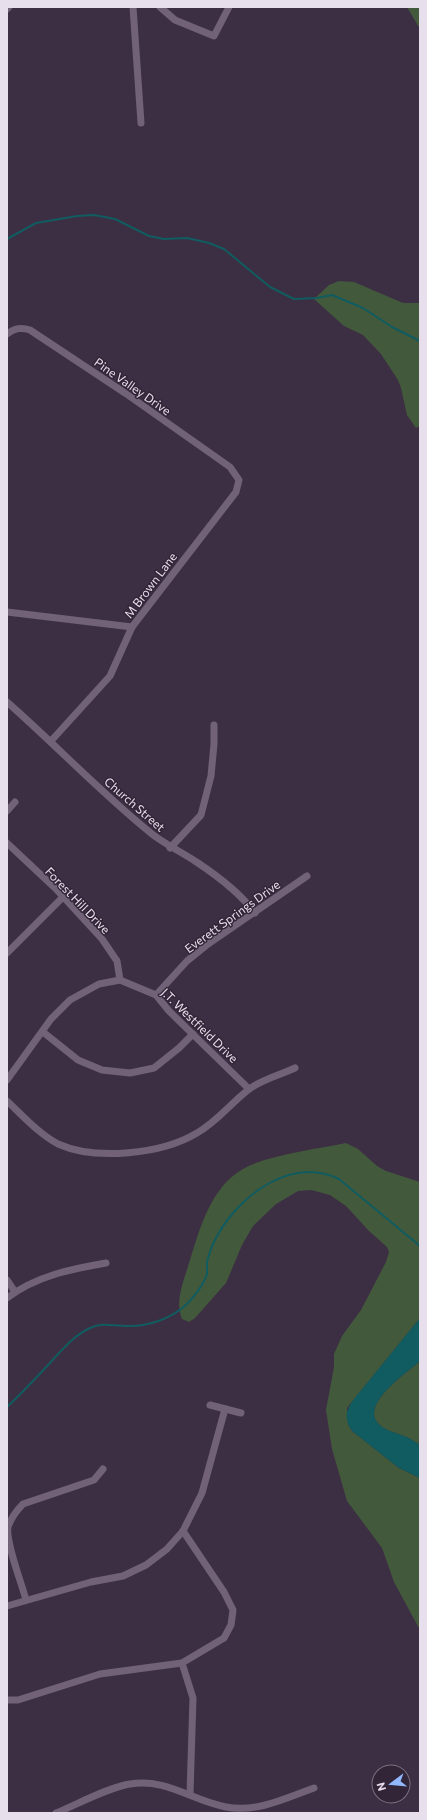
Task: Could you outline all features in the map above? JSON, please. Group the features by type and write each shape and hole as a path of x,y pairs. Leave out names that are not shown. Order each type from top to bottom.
{"street":[{"path":"134,7 141,123"},
{"path":"160,7 175,20 214,36 229,7"},
{"name":"Pine Valley Drive","path":"7,334 22,327 30,330 125,393 230,467 239,480"},
{"name":"M Brown Lane","path":"51,741 110,676 132,627 236,492 239,480"},
{"path":"7,612 132,627"},
{"name":"Church Street","path":"7,702 51,741 124,811 170,848 197,862 226,884 245,901 255,913"},
{"path":"170,848 200,815 211,776 214,724"},
{"path":"7,810 15,802"},
{"name":"Forest Hill Drive","path":"7,843 63,897 102,939 117,961 120,980"},
{"name":"Everett Springs Drive","path":"156,995 187,961 208,944 307,876"},
{"path":"7,954 63,897"},
{"path":"7,1080 51,1019 70,1000 99,984 120,980"},
{"name":"J.T. Westfield Drive","path":"120,980 156,995 249,1089"},
{"path":"43,1032 78,1060 102,1070 130,1073 154,1068 179,1048 193,1034"},
{"path":"7,1101 46,1137 59,1144 89,1153 129,1153 166,1146 196,1134 220,1117 249,1089 295,1068"},
{"path":"7,1298 31,1282 48,1276 106,1263"},
{"path":"7,1280 15,1292"},
{"path":"210,1405 241,1413"},
{"path":"7,1606 91,1582 123,1576 146,1565 167,1549 183,1531 202,1493 225,1409"},
{"path":"26,1600 11,1548 8,1529 14,1512 23,1504 94,1480 103,1469"},
{"path":"7,1700 18,1700 100,1674 182,1663 224,1638 231,1625 233,1610 224,1592 183,1531"},
{"path":"182,1663 193,1698 190,1794"},
{"path":"56,1813 129,1784 169,1786 227,1807 243,1808 264,1806 314,1788"}],"shaded area":[{"path":"407,7 420,7 420,29"},
{"path":"339,281 354,282 403,303 420,303 420,426 416,428 407,415 398,380 381,354 363,335 344,326 314,299 329,285"},
{"path":"346,1143 358,1149 377,1166 386,1171 420,1182 420,1318 347,1408 348,1424 352,1431 399,1468 420,1478 420,1630 394,1582 382,1548 347,1501 332,1449 326,1410 334,1367 334,1354 342,1336 361,1310 386,1262 389,1252 387,1247 369,1231 346,1206 330,1195 311,1190 298,1191 276,1204 253,1226 242,1245 226,1283 195,1318 189,1322 182,1319 180,1312 179,1305 181,1290 194,1248 208,1209 223,1186 232,1177 253,1164 279,1156"},
{"path":"420,1318 420,1361 386,1390 375,1409 375,1418 381,1426 409,1438 420,1445 420,1478 399,1468 352,1431 347,1418 347,1411 354,1399"},
{"path":"420,1361 420,1445 409,1438 381,1426 375,1418 375,1409 386,1390"}],"waterway":[{"path":"7,239 36,223 77,216 94,215 115,219 149,236 164,239 187,238 209,243 224,249 270,287 294,299 317,298 332,295 363,308 392,327 420,341"},
{"path":"7,1407 68,1344 84,1331 99,1325 142,1325 166,1318 181,1309 193,1298 204,1282 207,1274 207,1262 211,1249 217,1236 227,1221 253,1194 285,1176 303,1172 321,1173 339,1179 420,1246"}]}
